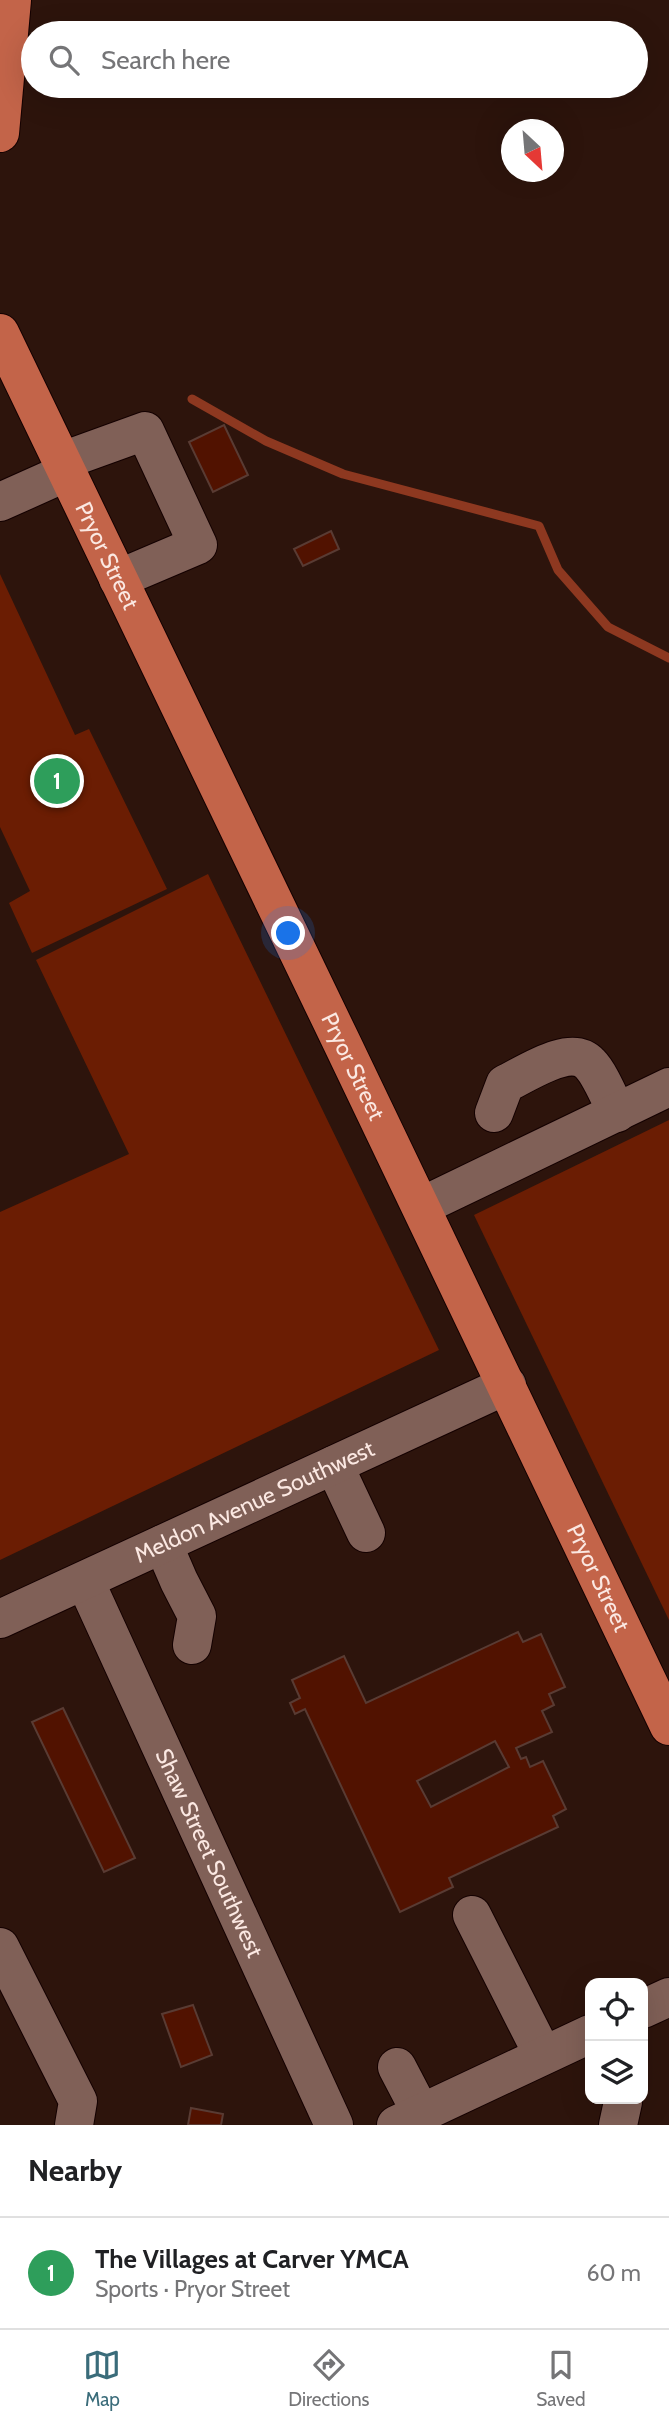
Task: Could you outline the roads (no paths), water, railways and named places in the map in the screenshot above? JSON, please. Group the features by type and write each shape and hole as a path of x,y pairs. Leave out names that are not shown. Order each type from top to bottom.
{"main road":[{"path":"0,134 12,0"},
{"name":"Pryor Street","path":"0,332 278,914 422,1206 669,1726"}],"street":[{"path":"0,502 64,467 145,431 198,545 118,579"},
{"path":"494,1113 505,1084 562,1056 578,1056 591,1064 617,1112"},
{"path":"422,1206 669,1087"},
{"name":"Meldon Avenue Southwest","path":"0,1619 507,1385"},
{"path":"334,1465 366,1533"},
{"path":"163,1544 197,1616 192,1645"},
{"name":"Shaw Street Southwest","path":"85,1581 334,2125"},
{"path":"472,1915 543,2055"},
{"path":"0,1949 78,2101 74,2125"},
{"path":"648,2007 669,1997"},
{"path":"397,2067 422,2118 585,2036"},
{"path":"618,2125 623,2104"}],"waterway":[{"path":"192,399 266,441 343,474 539,526 558,570 608,627 669,658"}],"place":[{"name":"The Villages at Carver YMCA","path":"57,781"}]}
